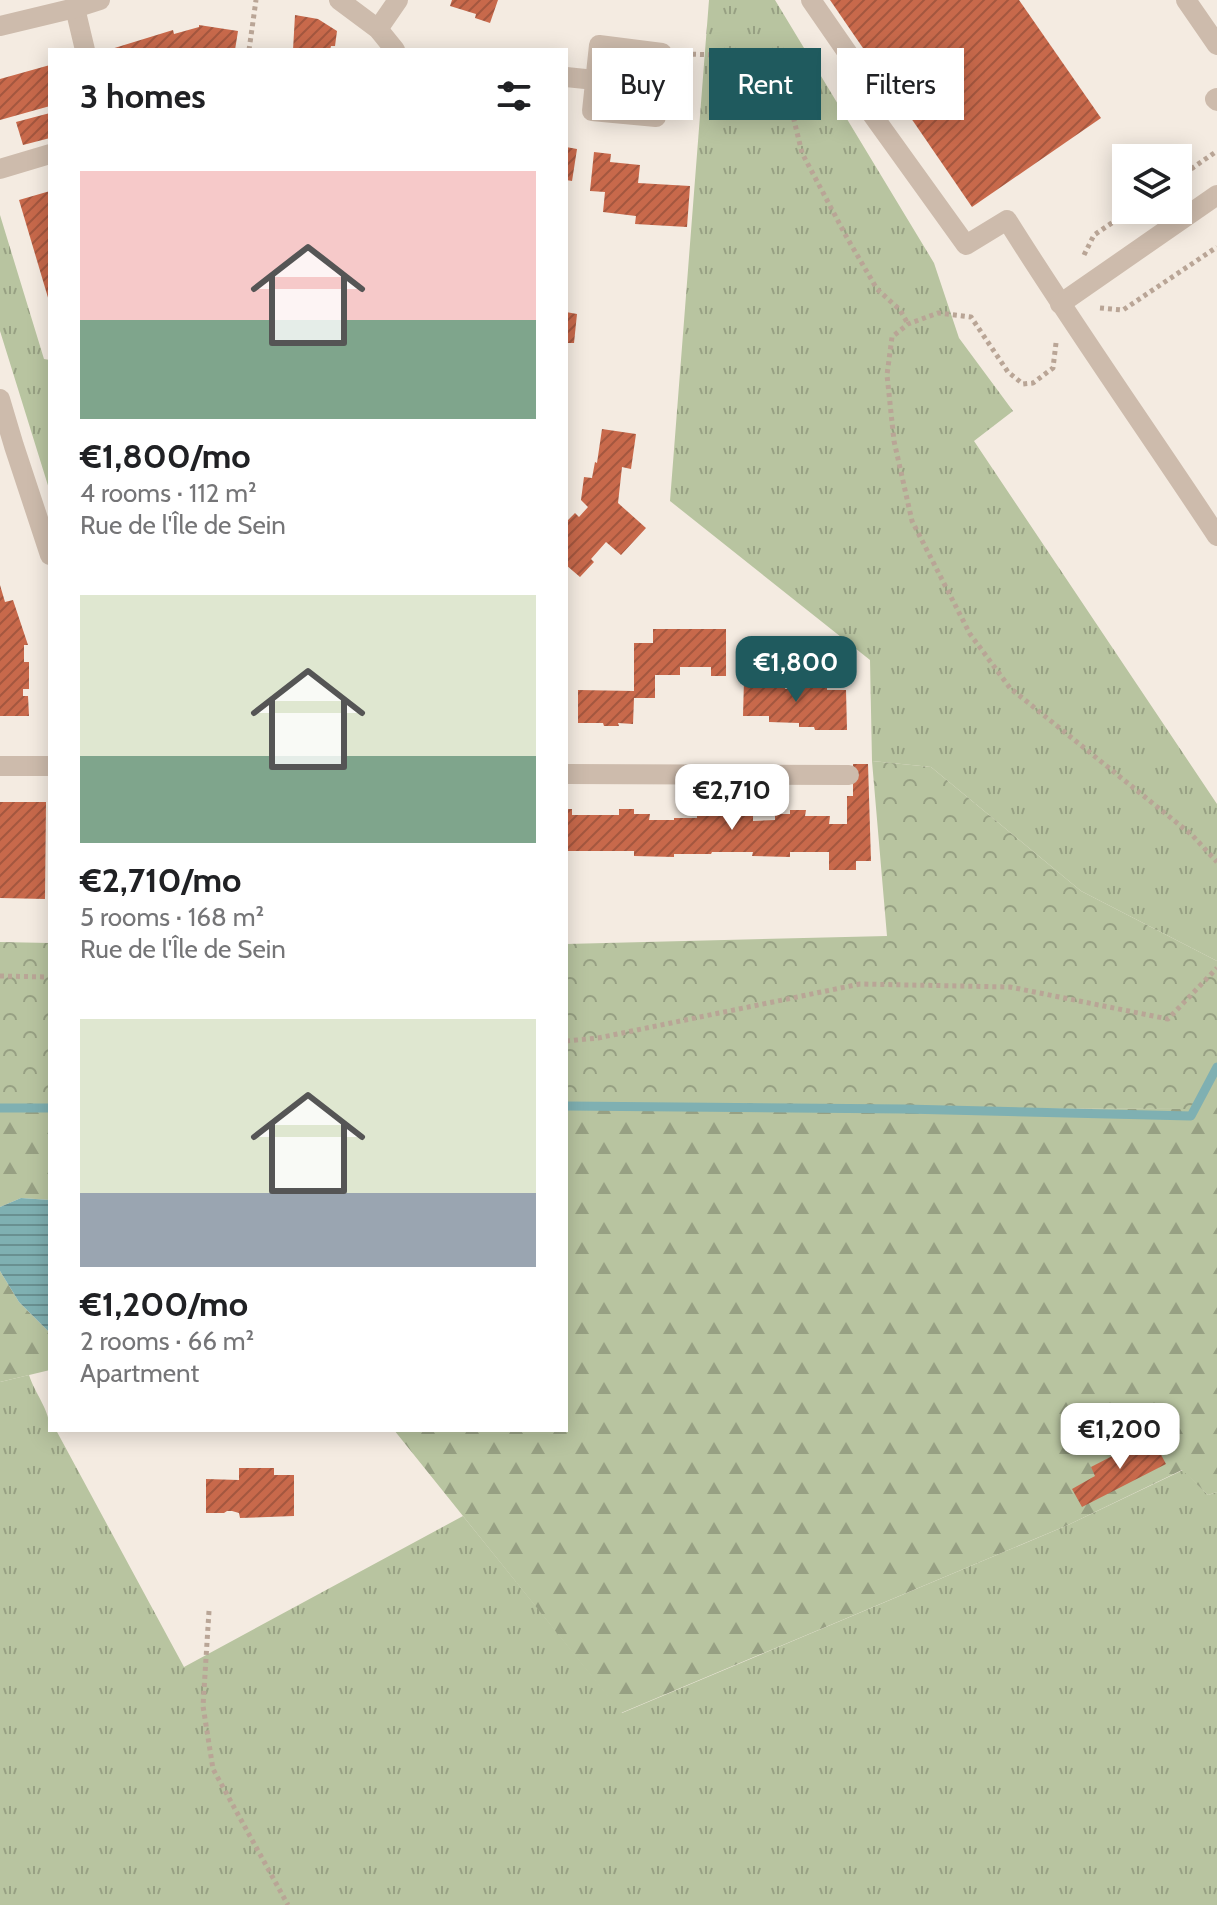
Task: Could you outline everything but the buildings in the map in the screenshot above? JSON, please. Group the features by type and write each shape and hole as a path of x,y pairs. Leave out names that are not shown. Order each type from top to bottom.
{"street":[{"path":"0,26 100,0"},
{"path":"339,0 378,29 393,48"},
{"path":"378,29 398,0"},
{"path":"811,0 858,68 861,99 966,245 1007,220 1217,536"},
{"path":"1186,0 1217,45"},
{"path":"75,8 85,48"},
{"path":"599,48 599,45 623,48"},
{"path":"568,77 592,80"},
{"path":"0,169 48,155"},
{"path":"1060,304 1217,195"},
{"path":"0,399 48,549"},
{"path":"0,766 48,766"},
{"path":"568,774 849,775"}],"path":[{"path":"249,48 256,0"},
{"path":"693,54 752,60 780,78 787,91 802,153 877,289 900,310 908,324"},
{"path":"1192,168 1217,151"},
{"path":"1217,247 1123,310 1060,304 1053,368 1033,383 1023,384 1008,372 971,317 938,313 908,324 892,337 887,375 894,441 912,521 970,634 1010,688 1192,835 1217,862"},
{"path":"568,1041 598,1038 860,984 1010,987 1168,1019 1217,968"},
{"path":"0,976 48,977"},
{"path":"209,1611 203,1706 213,1769 288,1905"}],"green space":[{"path":"709,0 775,0 804,48 709,48 709,120 821,120 821,76 837,103 837,120 848,120 934,263 959,338 1013,411 974,441 1217,804 1217,961 1081,891 931,767 872,761 870,660 670,501"},
{"path":"0,215 44,359 48,360 48,486 0,331"},
{"path":"872,761 931,767 1081,891 1217,961 1217,1063 1194,1109 568,1107 568,944 887,936"},
{"path":"0,942 48,943 48,1110 0,1110"},
{"path":"1217,1063 1217,1492 1208,1495 1182,1470 1068,1525 621,1713 396,1432 568,1432 568,1107 1194,1109"},
{"path":"0,1110 48,1110 48,1200 21,1198 0,1207"},
{"path":"0,1271 19,1302 48,1331 48,1370 0,1382"},
{"path":"29,1375 48,1416 48,1432 57,1432 184,1667 463,1516 622,1713 1068,1525 1183,1470 1208,1495 1217,1492 1217,1905 0,1905 0,1382"}],"water":[{"path":"21,1198 48,1200 48,1331 19,1302 0,1271 0,1207"}],"waterway":[{"path":"568,1106 905,1109 1191,1116 1217,1067"},
{"path":"0,1108 48,1108"}]}
